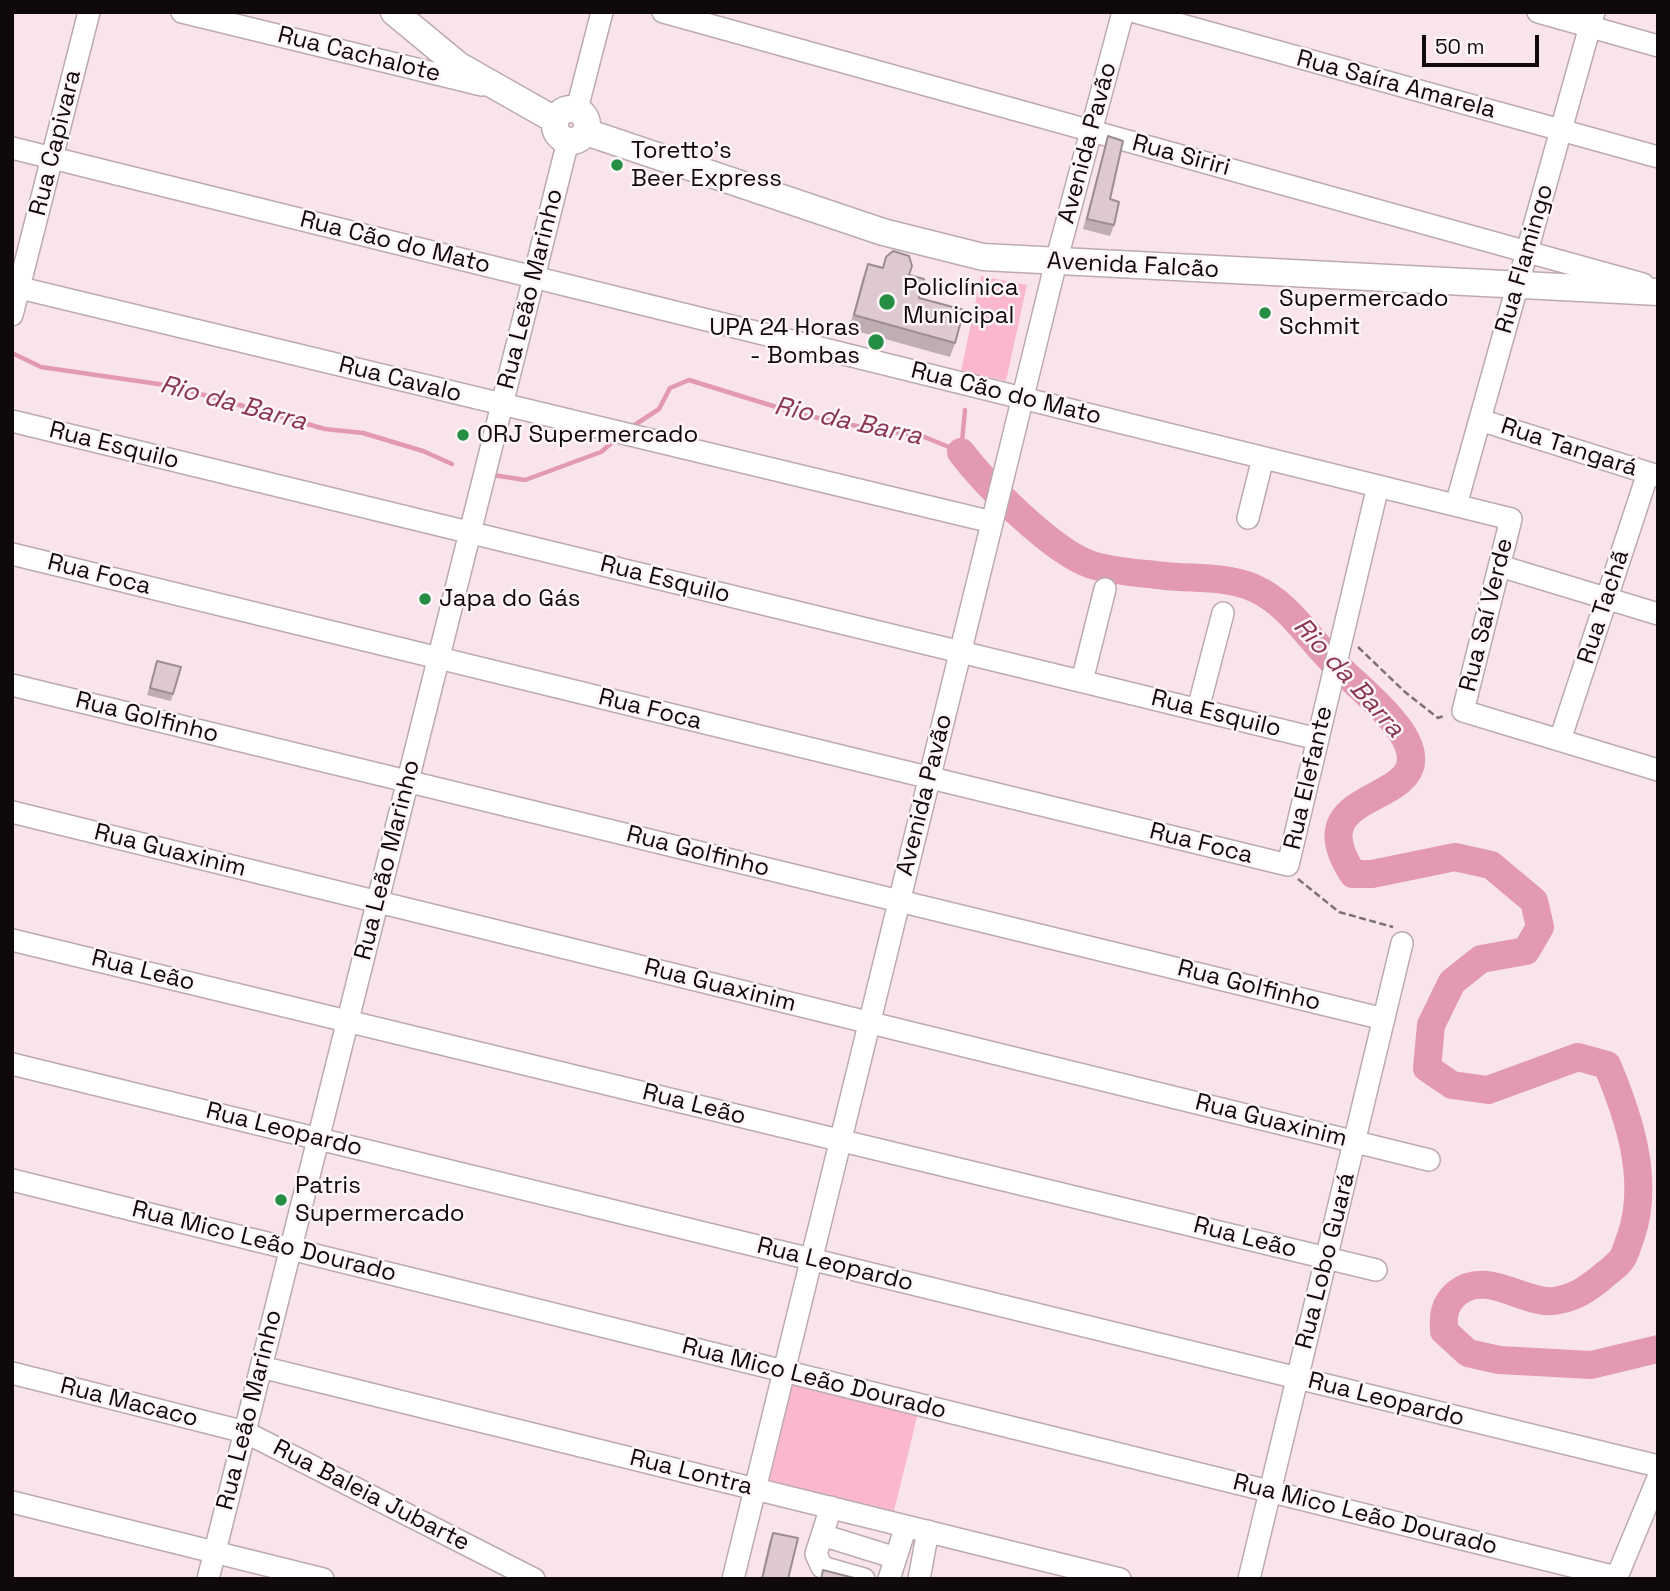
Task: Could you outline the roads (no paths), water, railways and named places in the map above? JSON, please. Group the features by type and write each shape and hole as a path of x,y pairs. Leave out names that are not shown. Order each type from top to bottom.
{"main road":[{"name":"Avenida Falcão","path":"394,12 433,47 495,89 572,126 919,243 983,257 1056,262 1517,286 1658,290"}],"street":[{"name":"Rua Capivara","path":"12,315 16,287 89,12"},
{"name":"Rua Cachalote","path":"182,12 495,89"},
{"name":"Rua Leão Marinho","path":"208,1579 602,12"},
{"name":"Rua Siriri","path":"663,12 1658,290"},
{"name":"Avenida Pavão","path":"733,1579 1022,398 1123,12"},
{"name":"Rua Saíra Amarela","path":"1135,12 1658,157"},
{"path":"1538,12 1592,20 1658,46"},
{"name":"Rua Flamingo","path":"1456,505 1592,20"},
{"name":"Rua Cão do Mato","path":"12,148 1511,519"},
{"name":"Rua Cavalo","path":"16,287 992,522"},
{"name":"Rua Tangará","path":"1480,420 1653,475"},
{"name":"Rua Esquilo","path":"12,421 1318,738"},
{"path":"1248,518 1264,458"},
{"name":"Rua Tachã","path":"1560,740 1606,599 1653,475"},
{"name":"Rua Elefante","path":"1288,865 1378,486"},
{"name":"Rua Saí Verde","path":"1511,519 1463,711 1560,740"},
{"name":"Rua Foca","path":"12,554 1288,865"},
{"path":"1500,566 1658,614"},
{"path":"1082,681 1105,589"},
{"path":"1198,709 1223,613"},
{"name":"Rua Golfinho","path":"12,685 1384,1018"},
{"path":"1560,740 1658,770"},
{"name":"Rua Guaxinim","path":"12,812 1429,1160"},
{"name":"Rua Leão","path":"12,940 1376,1270"},
{"name":"Rua Lobo Guará","path":"1249,1579 1402,943"},
{"name":"Rua Leopardo","path":"12,1064 1658,1466"},
{"name":"Rua Mico Leão Dourado","path":"12,1180 1616,1578"},
{"name":"Rua Lontra","path":"261,1367 1120,1579"},
{"name":"Rua Macaco","path":"12,1373 245,1432"},
{"name":"Rua Baleia Jubarte","path":"245,1432 510,1573 534,1579"},
{"path":"1616,1578 1658,1478"},
{"path":"12,1502 323,1579"},
{"path":"831,1507 816,1553 822,1567 864,1579"},
{"path":"889,1579 906,1526"},
{"path":"919,1579 928,1531"},
{"path":"822,1535 896,1558"}],"waterway":[{"name":"Rio da Barra","path":"12,353 41,367 172,386 325,429 363,433 423,451 452,464"},
{"name":"Rio da Barra","path":"630,428 659,409 670,388 689,380 799,414 922,436 961,452 965,410"},
{"name":"Rio da Barra","path":"493,475 525,480 601,452 615,440"},
{"name":"Rio da Barra","path":"961,452 1021,516 1076,558 1119,571 1232,581 1267,595 1289,613 1328,657 1385,712 1406,740 1411,762 1404,777 1352,810 1341,824 1339,845 1353,874 1372,874 1455,857 1491,865 1534,901 1540,927 1526,951 1481,959 1452,982 1431,1025 1427,1068 1452,1085 1488,1090 1578,1057 1607,1065 1623,1106 1634,1149 1638,1171 1636,1215 1623,1258 1585,1290 1561,1300 1543,1301 1493,1286 1469,1287 1449,1301 1444,1315 1444,1331 1468,1353 1499,1360 1591,1365 1658,1349"}],"place":[{"name":"Toretto's Beer Express","path":"617,165"},
{"name":"Policlínica Municipal","path":"887,302"},
{"name":"Supermercado Schmit","path":"1265,313"},
{"name":"UPA 24 Horas - Bombas","path":"876,342"},
{"name":"ORJ Supermercado","path":"463,435"},
{"name":"Japa do Gás","path":"425,599"},
{"name":"Patris Supermercado","path":"281,1200"}]}
